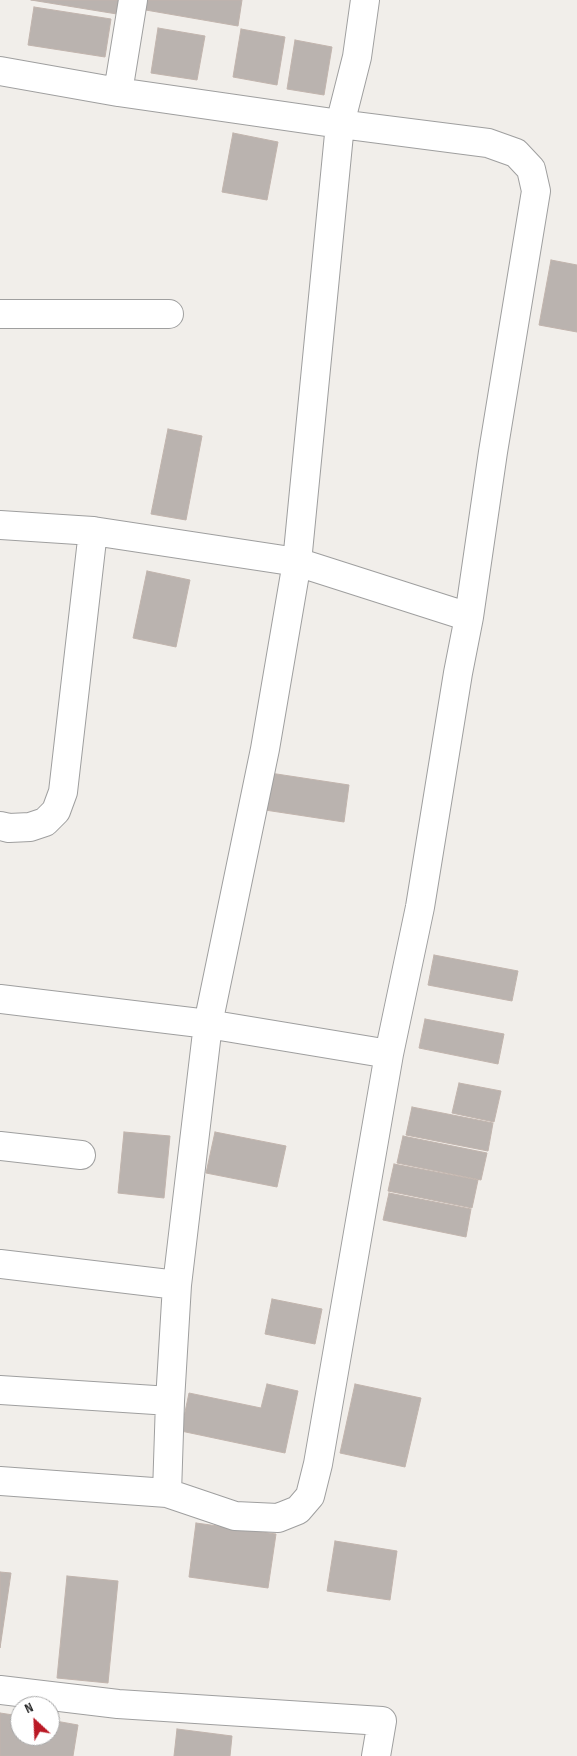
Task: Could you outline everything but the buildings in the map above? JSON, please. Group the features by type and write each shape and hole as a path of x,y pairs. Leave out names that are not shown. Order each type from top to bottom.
{"street":[{"path":"118,92 133,0"},
{"path":"167,1493 177,1286 208,1024 265,749 298,562 340,124 357,57 365,0"},
{"path":"0,71 118,92 488,143 516,153 532,169 536,191 495,442 469,617 456,683 420,907 389,1054 318,1464 310,1496 298,1510 278,1518 235,1516 167,1493 0,1481"},
{"path":"0,314 169,314"},
{"path":"0,524 93,531 298,562 469,617"},
{"path":"0,826 9,828 30,827 45,822 56,811 63,792 93,531"},
{"path":"0,998 208,1024 389,1054"},
{"path":"0,1146 81,1155"},
{"path":"0,1264 177,1286"},
{"path":"0,1390 170,1401"},
{"path":"0,1690 118,1704 382,1721 376,1756"}]}
